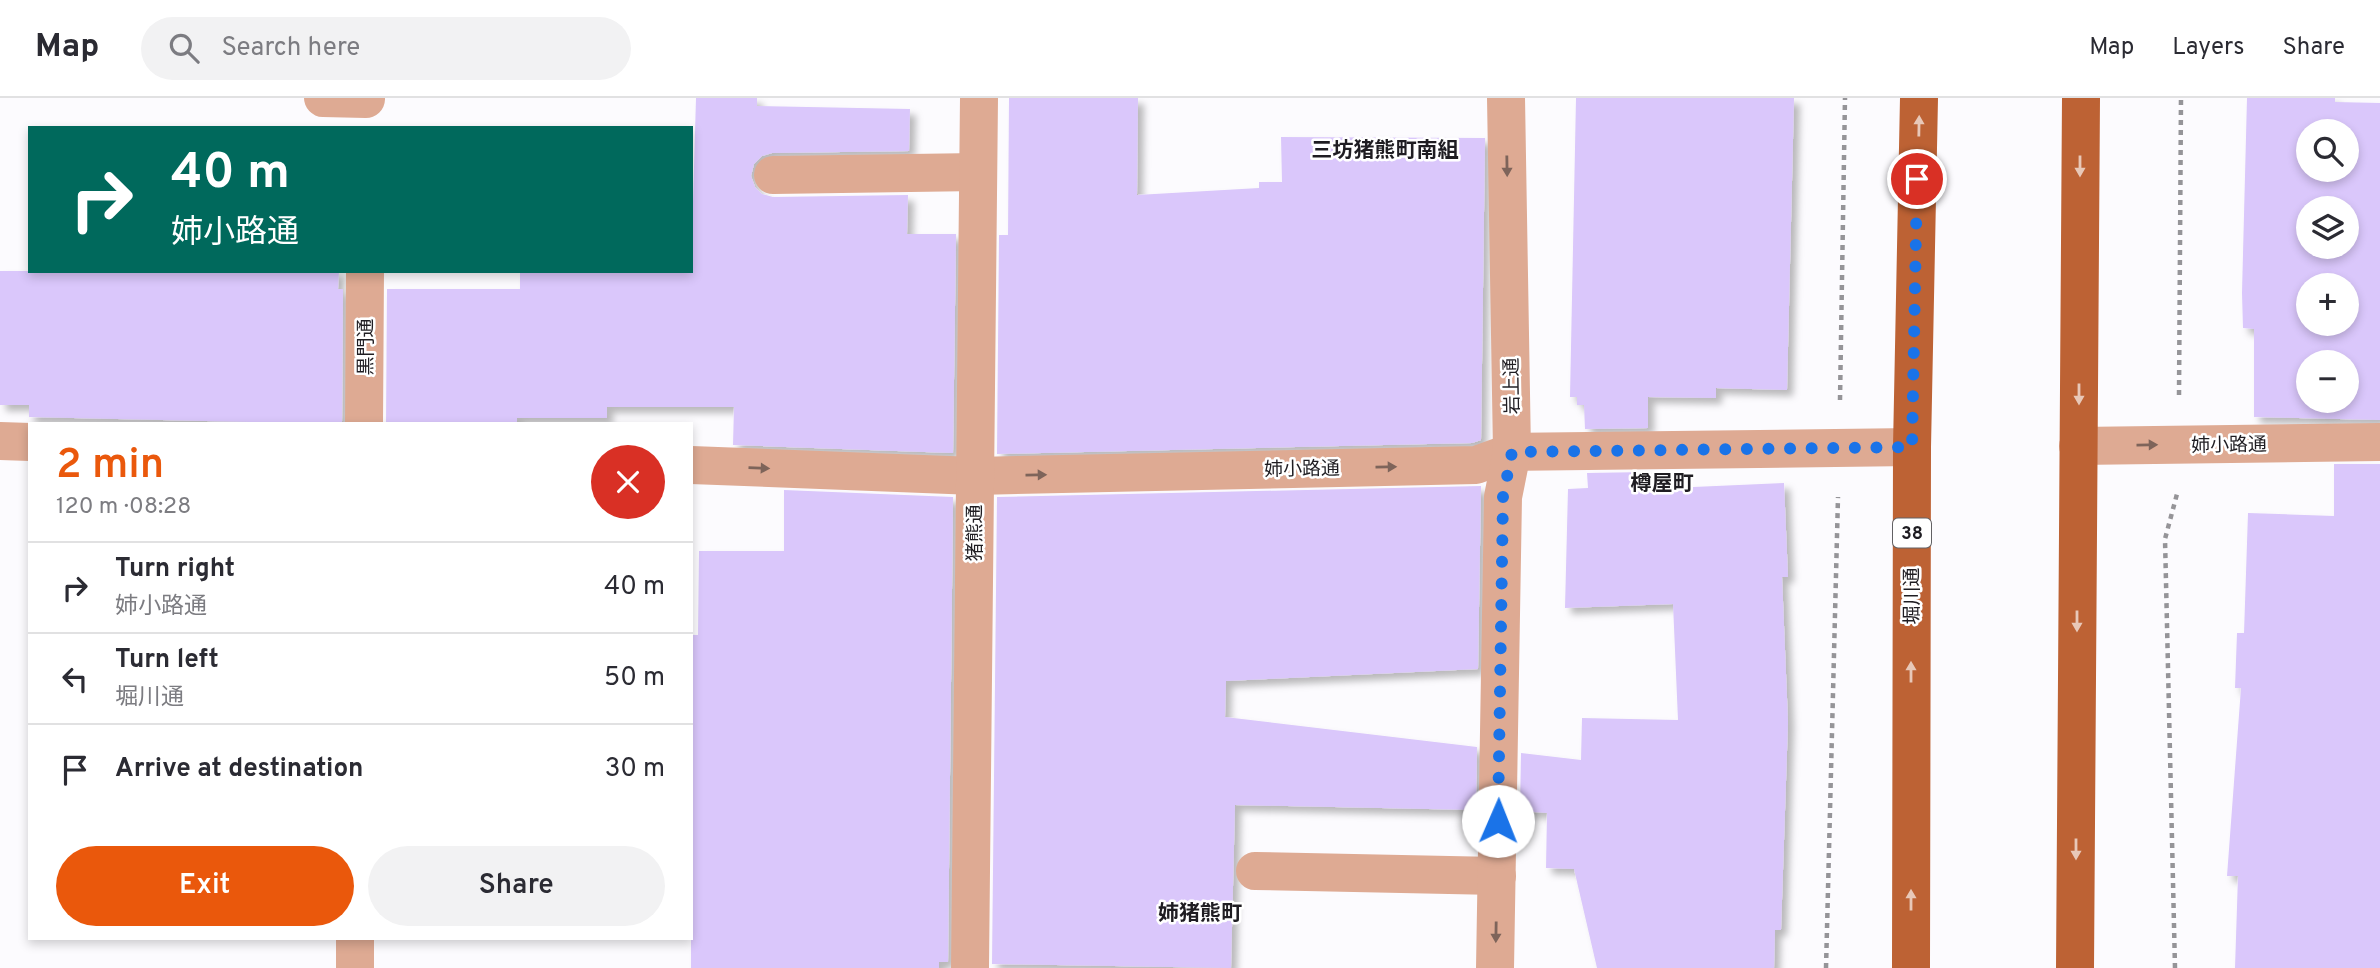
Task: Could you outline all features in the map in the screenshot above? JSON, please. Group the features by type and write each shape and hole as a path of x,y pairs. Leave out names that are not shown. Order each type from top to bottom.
{"main road":[{"name":"堀川通","path":"1910,968 1912,447 1919,98"},
{"path":"2075,968 2081,98"}],"street":[{"path":"323,98 366,108"},
{"name":"猪熊通","path":"970,968 979,98"},
{"name":"岩上通","path":"1495,968 1503,497 1512,452 1506,98"},
{"path":"773,175 978,172"},
{"name":"黒門通","path":"364,422 365,273"},
{"path":"0,441 28,442"},
{"name":"姉小路通","path":"2078,446 2380,442"},
{"name":"姉小路通","path":"693,465 975,476 1476,464 1512,452 1912,447"},
{"path":"1255,871 1497,876"},
{"path":"355,940 355,968"}],"path":[{"path":"1826,968 1845,98"},
{"path":"2175,968 2165,539 2179,486 2181,98"}],"building":[{"path":"696,98 757,98 757,106 910,109 909,151 772,153 762,156 754,164 751,176 755,187 762,194 773,197 908,195 907,234 956,234 953,453 733,445 734,407 607,407 607,418 517,418 517,422 386,422 387,289 520,289 520,273 693,273"},
{"path":"1009,98 1138,98 1137,195 1259,188 1259,182 1282,182 1281,137 1485,138 1481,440 1472,443 997,454 999,235 1008,235"},
{"path":"1576,98 1794,98 1787,390 1716,388 1716,398 1648,397 1648,428 1585,429 1584,405 1577,405 1577,397 1570,397"},
{"path":"2247,98 2335,98 2335,102 2380,103 2380,420 2254,417 2254,329 2243,328"},
{"path":"0,271 339,273 338,289 343,289 342,422 29,417 29,405 0,405"},
{"path":"2334,464 2380,464 2380,968 2235,968 2238,876 2227,876 2241,688 2235,688 2237,633 2244,633 2248,513 2334,516"},
{"path":"1648,472 1648,489 1784,483 1788,577 1782,577 1788,722 1781,930 1775,930 1774,968 1597,968 1574,869 1546,868 1547,813 1520,811 1521,753 1581,760 1582,718 1678,720 1673,604 1565,608 1568,489 1588,488 1587,473"},
{"path":"1481,486 1478,669 1226,681 1225,717 1477,747 1476,810 1235,805 1231,968 992,964 997,497"},
{"path":"784,490 953,497 948,962 939,962 939,968 691,968 693,635 698,635 699,551 784,551"}],"district":[{"name":"三坊猪熊町南組","path":"1385,150"},
{"name":"樽屋町","path":"1662,483"},
{"name":"姉猪熊町","path":"1200,913"}],"route":[{"path":"1498,821 1503,497 1512,452 1912,447 1917,179"}]}
